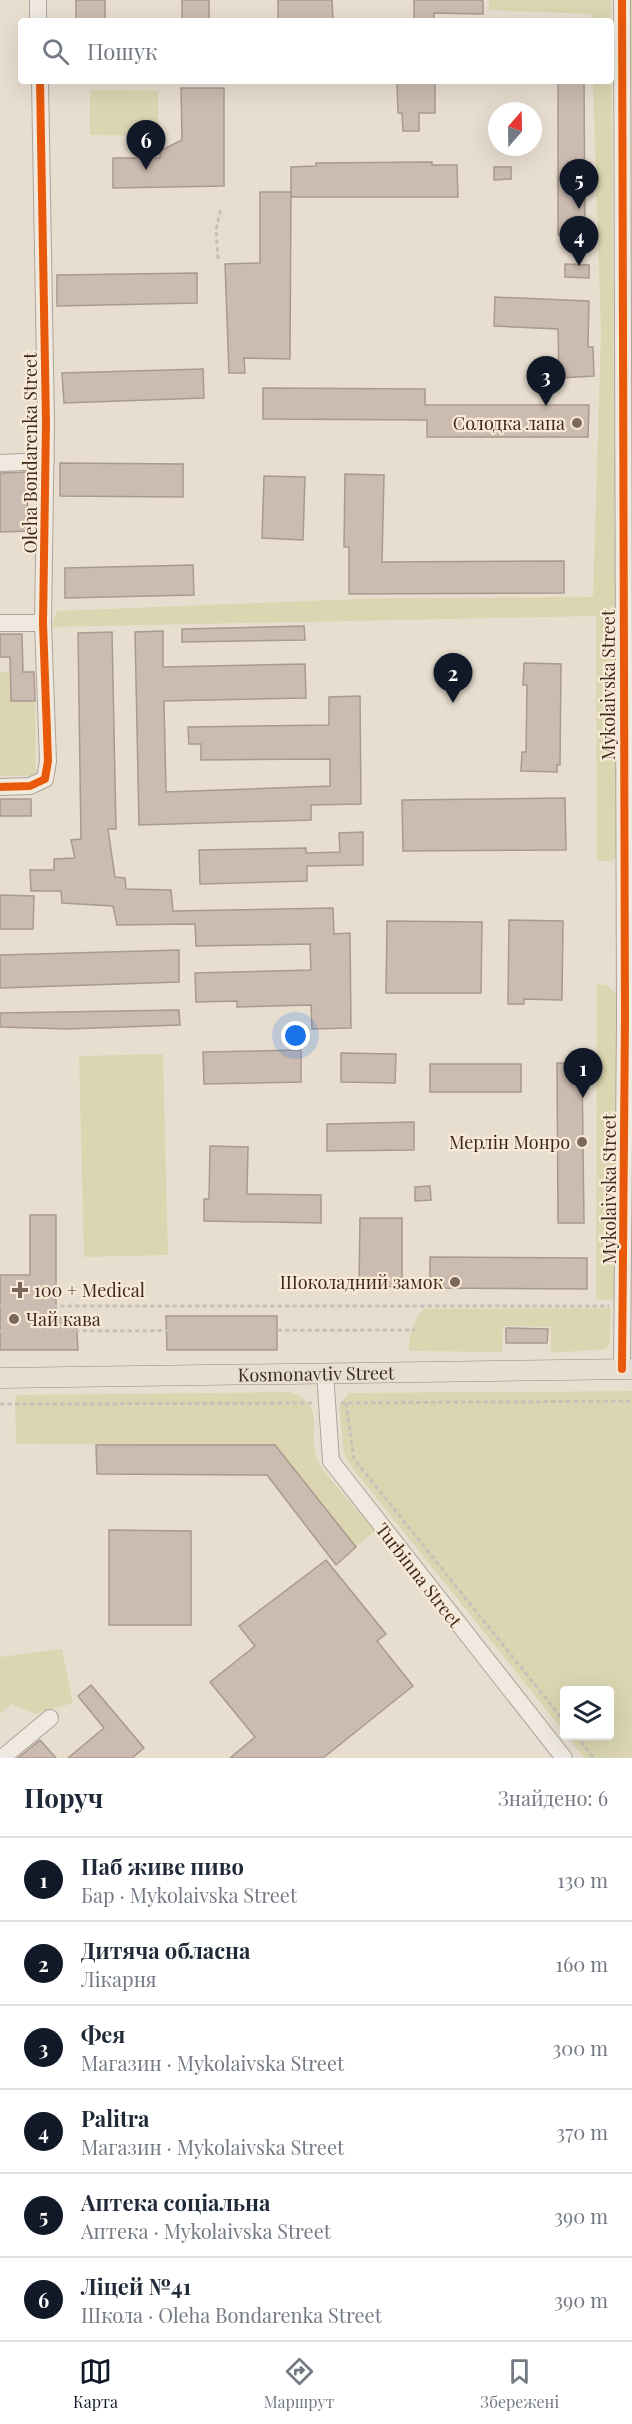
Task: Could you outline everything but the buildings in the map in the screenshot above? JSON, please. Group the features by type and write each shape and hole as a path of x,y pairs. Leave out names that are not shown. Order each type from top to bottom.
{"main road":[{"name":"Kosmonavtiv Street","path":"0,1378 627,1369"}],"street":[{"path":"38,0 38,18"},
{"name":"Mykolaivska Street","path":"622,0 625,1158 622,1306 627,1369"},
{"name":"Oleha Bondarenka Street","path":"0,787 30,786 45,780 48,761 43,623 46,461 40,84"},
{"path":"0,463 46,461"},
{"path":"0,623 43,623"},
{"name":"Turbinna Street","path":"325,1373 331,1461 564,1758"},
{"path":"2,1758 50,1718"}],"path":[{"path":"218,259 216,230 221,208"},
{"path":"0,1306 622,1306"},
{"path":"0,1331 415,1330"},
{"path":"0,1404 632,1401"},
{"path":"346,1403 354,1459 560,1716"},
{"path":"579,1740 594,1758"}],"shaded area":[{"path":"489,0 611,0 611,18 592,18 591,14 489,10"},
{"path":"630,0 632,0 631,454"},
{"path":"593,84 612,84 617,854 613,861 597,861 596,616 51,627 57,611 383,598 593,597 601,332"},
{"path":"90,90 158,91 158,136 90,135"},
{"path":"0,672 9,672 10,701 35,701 36,776 0,776"},
{"path":"597,984 607,985 616,994 615,1296 612,1300 596,1299"},
{"path":"163,1054 168,1255 84,1257 79,1056"},
{"path":"611,1308 610,1342 606,1349 551,1353 551,1327 503,1326 502,1352 409,1351 412,1328 424,1309"},
{"path":"632,1391 632,1758 585,1758 570,1740 614,1740 614,1686 560,1686 560,1727 351,1466 344,1454 339,1405 349,1393"},
{"path":"290,1392 309,1404 313,1412 315,1449 320,1465 375,1531 356,1547 275,1445 16,1444 15,1399 18,1395"},
{"path":"62,1649 73,1703 35,1714 12,1704 0,1714 0,1657"}],"cycle path":[{"path":"622,0 625,1018 622,1369"},
{"path":"0,787 30,786 45,779 48,761 43,623 46,423 40,84"}],"place":[{"name":"Ліцей №41","path":"146,170"},
{"name":"Аптека соціальна","path":"579,209"},
{"name":"Palitra","path":"579,266"},
{"name":"Фея","path":"546,406"},
{"name":"Солодка лапа","path":"577,423"},
{"name":"Дитяча обласна","path":"453,703"},
{"name":"Паб живе пиво","path":"583,1098"},
{"name":"Мерлін Монро","path":"582,1142"},
{"name":"Шоколадний замок","path":"455,1282"},
{"name":"100 + Medical","path":"20,1290"},
{"name":"Чай кава","path":"14,1319"}]}
